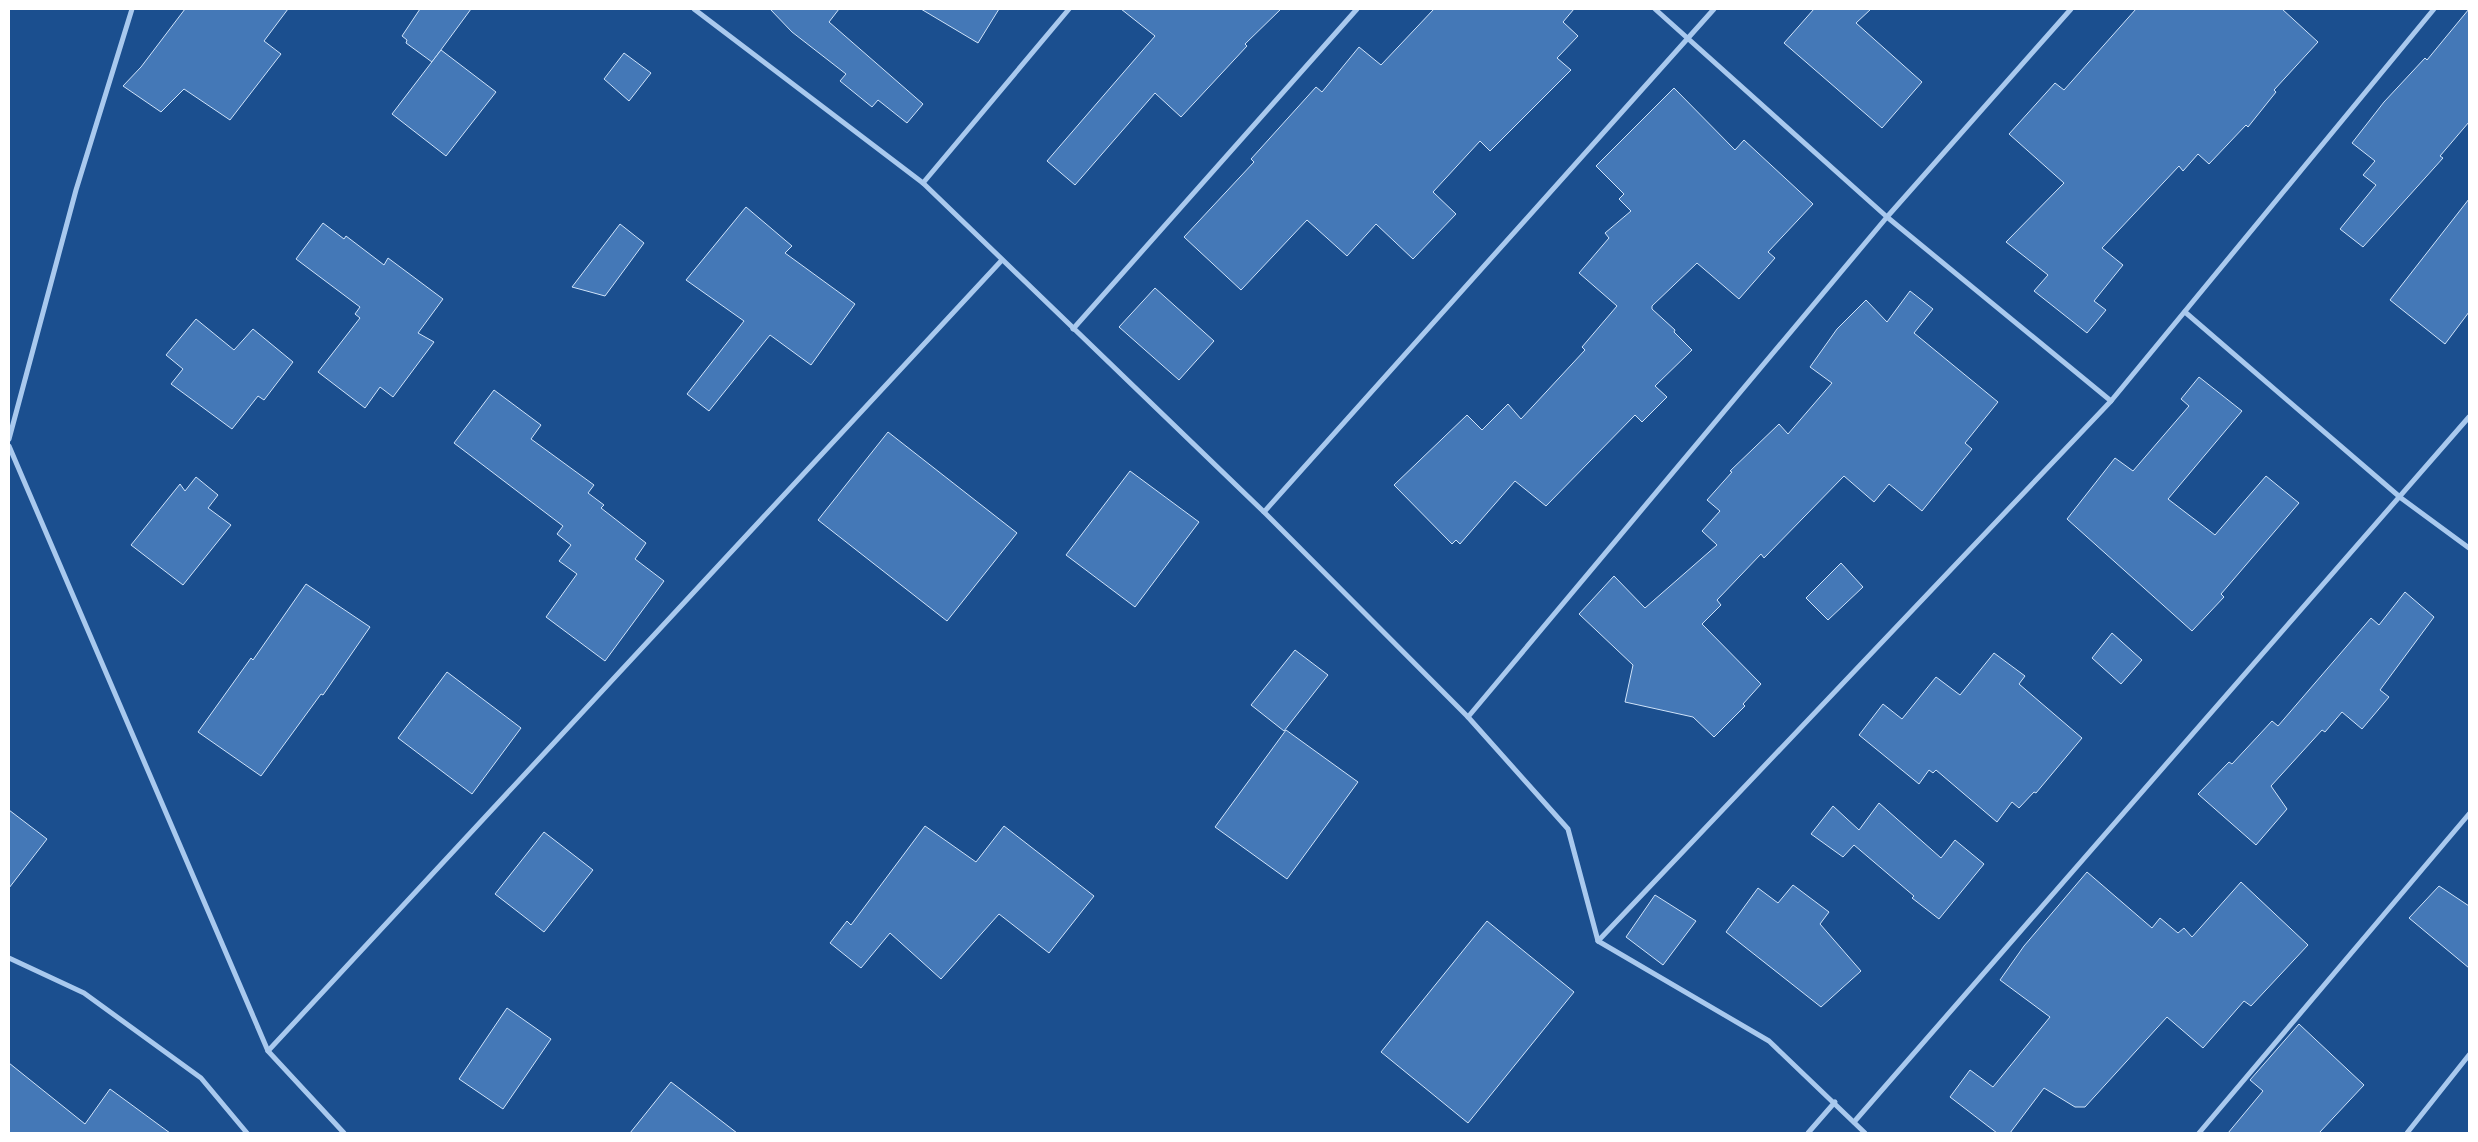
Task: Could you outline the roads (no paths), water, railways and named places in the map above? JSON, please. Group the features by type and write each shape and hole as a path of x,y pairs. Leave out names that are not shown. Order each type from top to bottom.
{"street":[{"path":"9,439 76,190 132,9"},
{"path":"694,9 922,183 1264,512 1468,717 1568,829 1598,940 1769,1041 1835,1102 1865,1133"},
{"path":"922,183 1069,9"},
{"path":"1073,329 1357,9"},
{"path":"1655,9 1887,217 2111,401"},
{"path":"1264,512 1714,9"},
{"path":"1468,717 1887,217 2071,9"},
{"path":"1598,940 2111,401 2434,9"},
{"path":"268,1052 1002,260"},
{"path":"2186,312 2401,498 2469,548"},
{"path":"1854,1122 2401,498 2469,417"},
{"path":"9,446 268,1052 344,1133"},
{"path":"2199,1133 2469,814"},
{"path":"9,958 84,993 201,1078 247,1133"},
{"path":"2407,1133 2469,1055"},
{"path":"1808,1133 1835,1102"}]}
